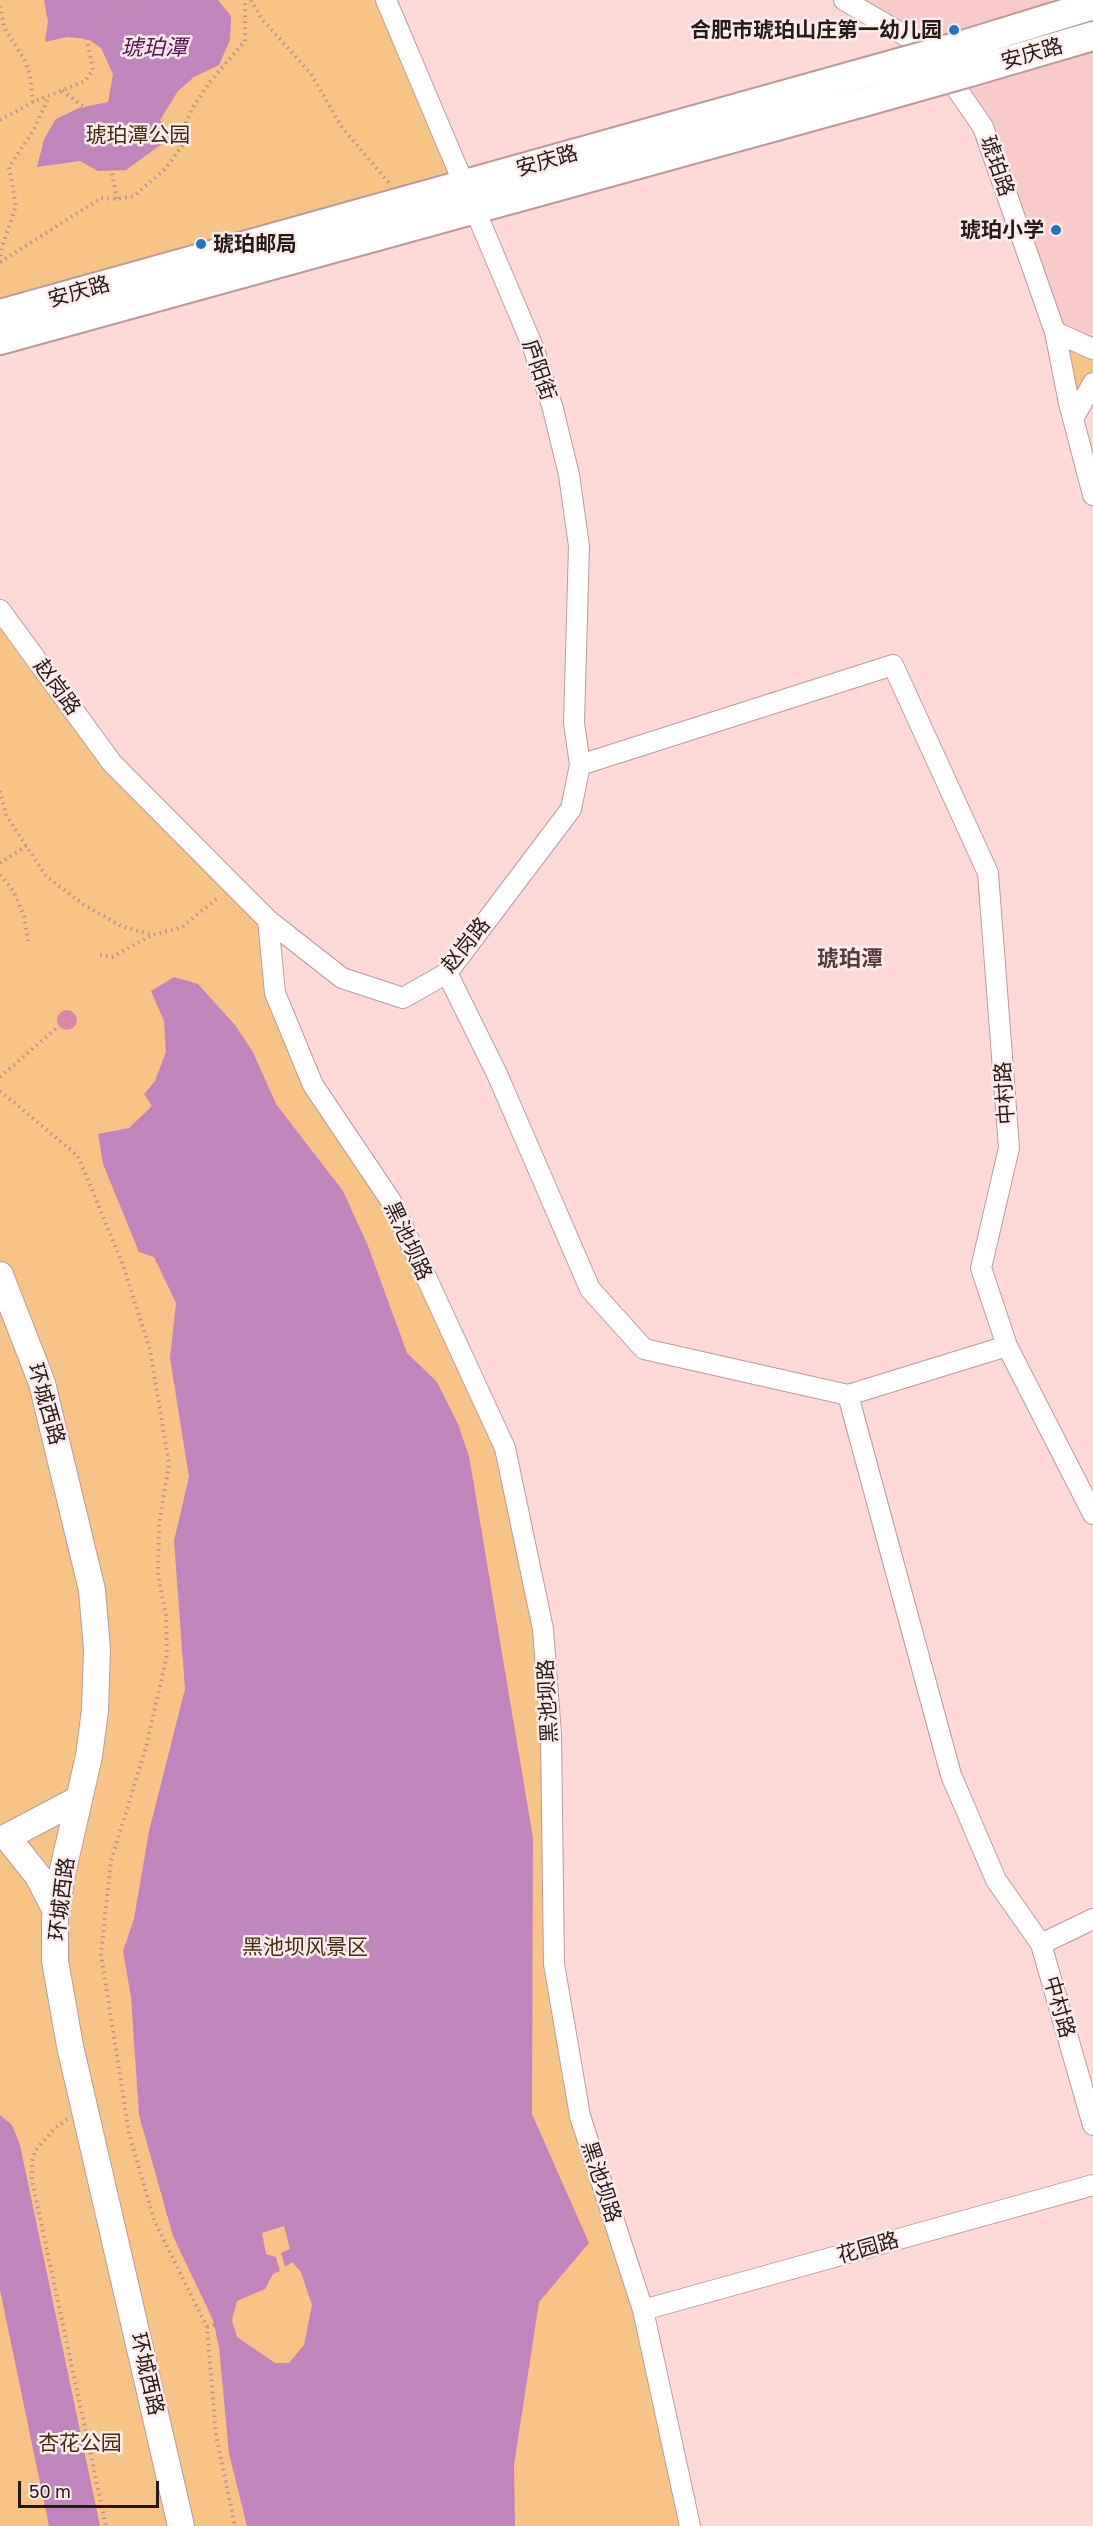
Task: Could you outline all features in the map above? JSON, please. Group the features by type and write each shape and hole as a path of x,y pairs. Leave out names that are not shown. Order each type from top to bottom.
{"main road":[{"name":"安庆路","path":"0,340 468,197 856,89 963,45 1093,5"},
{"name":"安庆路","path":"856,89 970,72 1093,36"},
{"name":"安庆路","path":"0,314 406,201 468,197"}],"street":[{"name":"庐阳街","path":"386,0 533,347 553,409 569,475 579,546 574,723 580,765"},
{"name":"琥珀路","path":"844,0 930,50 983,127 1054,332 1093,495"},
{"path":"1054,332 1093,349"},
{"path":"1073,419 1093,382"},
{"name":"赵岗路","path":"0,610 112,762 268,920 342,978 403,998 447,973 571,809 580,765"},
{"name":"中村路","path":"580,765 893,665 988,873 1009,1148 981,1269 1006,1346 1093,1514"},
{"name":"黑池坝路","path":"268,920 275,993 313,1085 391,1201 505,1448 543,1629 551,1734 555,1964 580,2116 643,2310 690,2526"},
{"path":"447,973 497,1074 590,1289 644,1349 848,1395 1006,1346"},
{"name":"环城西路","path":"0,1275 42,1383 92,1590 97,1649 95,1710 56,1911 55,1961 61,2001 84,2106 181,2526"},
{"name":"中村路","path":"848,1395 951,1775 996,1880 1041,1944 1093,2125"},
{"path":"56,1911 38,1876 4,1836 79,1799"},
{"path":"1041,1944 1093,1919"},
{"name":"花园路","path":"643,2310 1093,2185"}],"path":[{"path":"0,120 33,102 48,98 85,81 93,70 85,30 112,24 108,12 133,4 132,0"},
{"path":"0,262 101,198 117,199 134,196 149,184 184,143 186,123 209,83 245,41 245,0"},
{"path":"251,0 262,19 310,74 341,126 406,201"},
{"path":"0,6 4,27 25,61 33,102"},
{"path":"61,91 90,111 100,126 105,137 117,199"},
{"path":"0,262 2,247 16,206 9,167 33,131 48,98"},
{"path":"0,791 6,815 46,876 84,905 121,926 153,935"},
{"path":"0,863 26,846"},
{"path":"0,875 14,892 24,916 28,941"},
{"path":"100,955 112,957 153,935 182,927 234,885"},
{"path":"0,1077 59,1026"},
{"path":"0,1091 78,1156 123,1265 150,1350 164,1430 169,1464 159,1524 158,1575 166,1615 167,1655 146,1747 111,1861 101,1954 111,2029 132,2144 154,2220 207,2327 216,2435 235,2526"},
{"path":"84,2106 54,2129 36,2151 31,2170 106,2526"},
{"path":"207,2327 233,2320"}],"shaded area":[{"name":"合肥市琥珀山庄第一幼儿园","path":"845,0 1050,0 1058,16 930,50"},
{"name":"琥珀小学","path":"1093,36 1093,349 1055,332 983,127 951,80"}],"green space":[{"name":"琥珀潭公园","path":"0,0 386,0 463,185 0,314"},
{"path":"1055,332 1093,349 1093,383 1073,419"},
{"name":"黑池坝风景区","path":"0,610 112,763 268,920 275,993 313,1085 391,1201 505,1448 543,1629 554,1964 580,2116 643,2310 690,2526 0,2526"}],"water":[{"name":"琥珀潭","path":"44,0 218,0 231,16 230,40 219,65 194,77 178,91 160,120 170,138 126,170 98,171 80,161 37,167 44,139 56,119 79,108 108,102 113,74 101,48 88,39 67,37 45,42 48,21"},
{"name":"黑池坝风景区","path":"174,977 198,984 235,1025 253,1052 276,1104 343,1191 368,1246 407,1353 437,1382 458,1424 469,1456 533,1838 532,2114 589,2243 539,2302 514,2465 515,2526 247,2526 229,2454 219,2347 213,2320 173,2236 139,2115 131,1997 123,1951 134,1919 149,1831 185,1689 174,1541 189,1477 170,1358 176,1303 154,1257 139,1252 103,1164 98,1134 129,1128 152,1106 144,1094 155,1081 166,1052 164,1021 151,991","holes":["284,2226 290,2249 281,2253 285,2267 292,2262 301,2272 312,2305 304,2345 289,2363 275,2363 237,2337 232,2320 237,2301 265,2289 273,2274 280,2271 276,2257 266,2254 262,2233"]},
{"path":"0,2115 12,2125 20,2145 100,2526 49,2526 0,2290"}],"building":[{"path":"63,1010 71,1010 77,1016 77,1024 71,1030 63,1030 57,1024 57,1016"}],"place":[{"name":"合肥市琥珀山庄第一幼儿园","path":"954,30"},
{"name":"琥珀小学","path":"1056,230"},
{"name":"琥珀邮局","path":"201,244"}],"district":[{"name":"琥珀潭","path":"850,959"}],"park label":[{"name":"杏花公园","path":"80,2443"}]}
